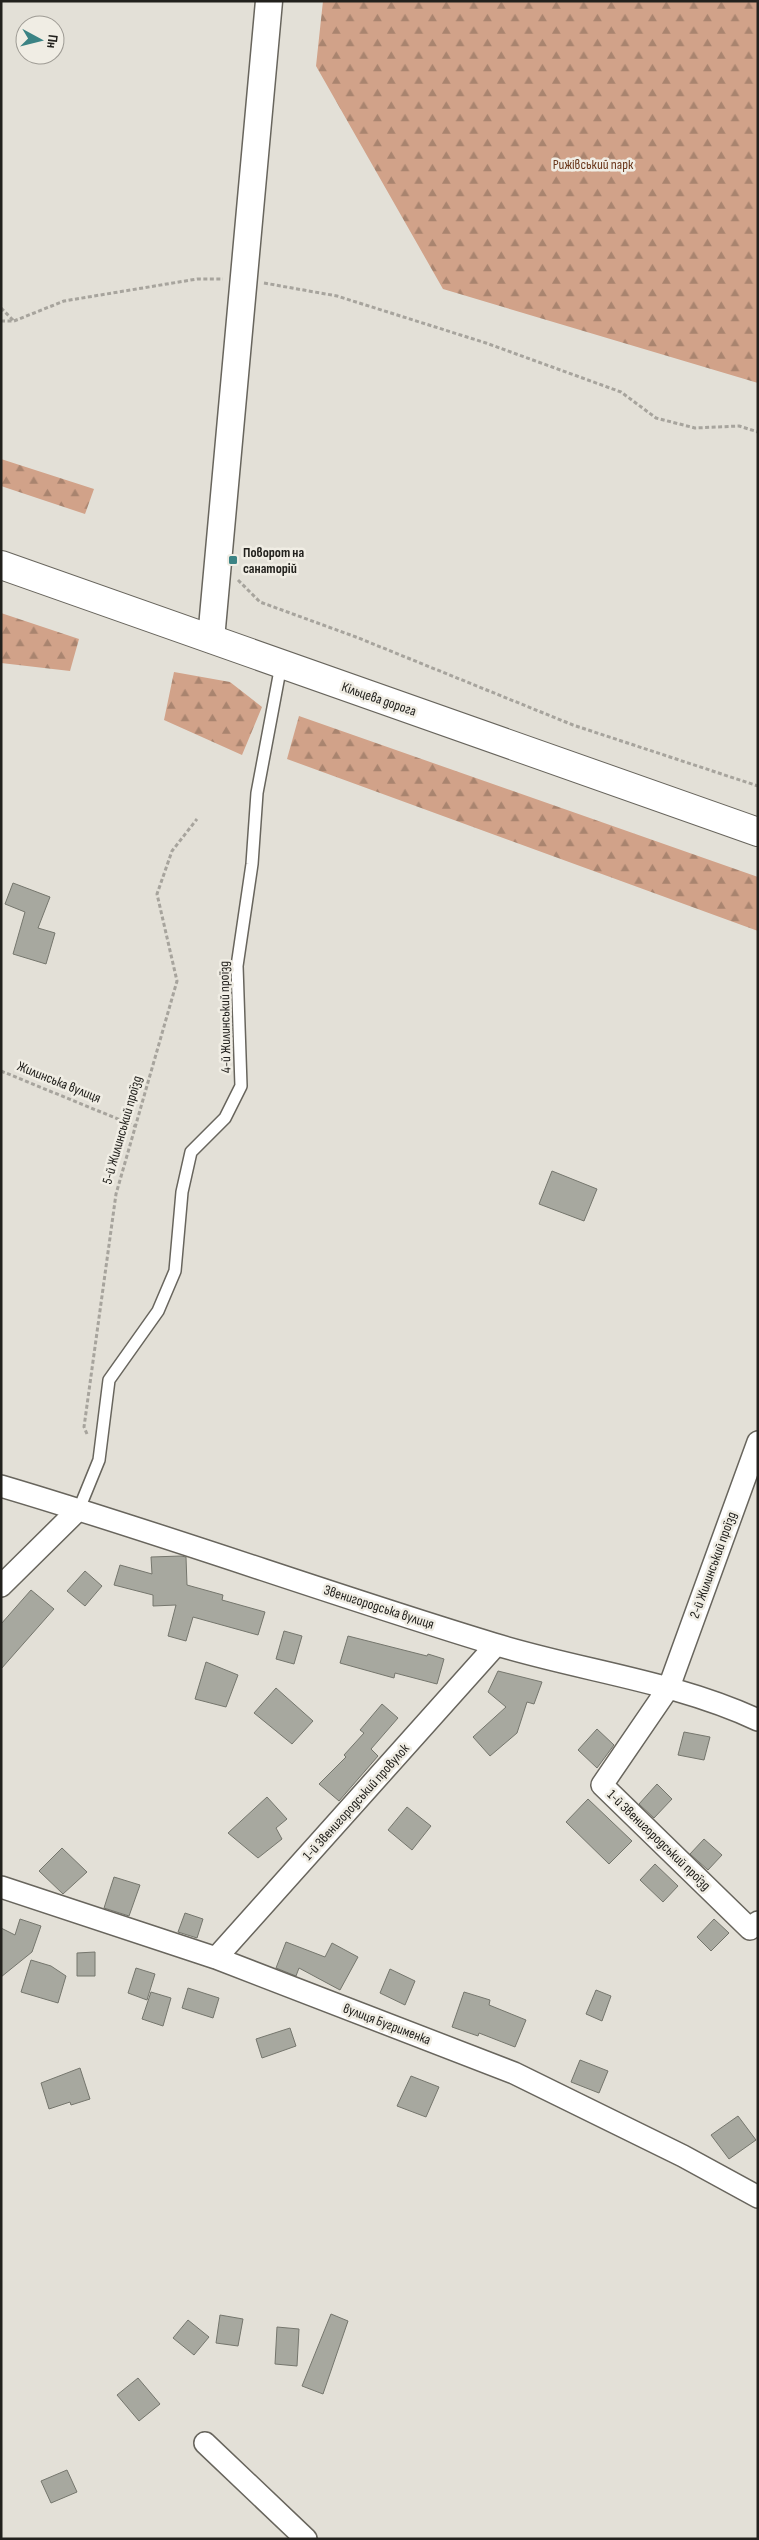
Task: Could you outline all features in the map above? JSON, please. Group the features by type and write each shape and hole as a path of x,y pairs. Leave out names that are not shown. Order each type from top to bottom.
{"highway":[{"name":"Кільцева дорога","path":"1,564 281,665 758,832"}],"street":[{"path":"211,639 269,1"},
{"name":"2-й Жилинський проїзд","path":"669,1687 758,1442"},
{"name":"Звенигородська вулиця","path":"1,1486 496,1645 669,1687 758,1720"},
{"path":"1,1586 79,1510"},
{"name":"1-й Звенигородський провулок","path":"216,1958 496,1645"},
{"name":"1-й Звенигородський проїзд","path":"669,1687 602,1785 750,1929 758,1922"},
{"name":"вулиця Бугрименка","path":"1,1887 216,1958 514,2073 682,2156 758,2198"},
{"path":"205,2443 306,2539"}],"lane":[{"name":"4-й Жилинський проїзд","path":"79,1510 99,1460 109,1380 158,1311 174,1271 182,1192 191,1152 225,1118 241,1086 237,966 252,864 258,793 281,665"}],"path":[{"path":"1,322 14,321 72,300 197,279 244,280 337,296 486,343 620,392 656,418 695,428 739,426 758,432"},
{"path":"1,308 14,321"},
{"path":"217,570 240,581 260,602 356,638 573,725 758,786"},
{"name":"5-й Жилинський проїзд","path":"99,1460 84,1427 116,1194 177,981 157,894 172,851 197,819"},
{"name":"Жилинська вулиця","path":"1,1071 135,1126"}],"green space":[{"name":"Рижівський парк","path":"323,1 758,1 758,383 443,289 316,66"},
{"path":"1,459 94,489 85,514 1,486"},
{"path":"1,613 79,639 70,671 1,663"},
{"path":"174,672 230,682 262,707 242,755 164,720"},
{"path":"299,716 758,877 758,931 287,759"}],"building":[{"path":"13,883 50,897 38,928 55,933 46,964 13,954 25,912 5,904"},
{"path":"552,1171 597,1189 584,1221 539,1204"},
{"path":"151,1557 186,1557 187,1585 223,1595 222,1600 265,1612 258,1635 193,1617 186,1641 168,1636 176,1605 153,1606 153,1595 114,1585 120,1565 152,1574"},
{"path":"85,1571 102,1586 85,1606 67,1591"},
{"path":"31,1590 54,1609 1,1669 1,1624"},
{"path":"284,1631 302,1636 294,1664 276,1659"},
{"path":"348,1636 444,1659 437,1684 395,1673 394,1678 340,1663"},
{"path":"206,1662 238,1675 226,1707 195,1699"},
{"path":"498,1671 542,1682 534,1704 527,1702 517,1733 490,1756 473,1737 506,1707 488,1692"},
{"path":"276,1688 313,1721 292,1744 254,1713"},
{"path":"382,1704 398,1718 371,1749 378,1756 339,1801 319,1784 346,1757 344,1755 364,1733 360,1730"},
{"path":"597,1729 614,1745 597,1768 578,1750"},
{"path":"684,1732 710,1737 704,1760 678,1755"},
{"path":"657,1784 672,1799 654,1818 639,1804"},
{"path":"267,1797 287,1819 276,1828 282,1839 258,1858 228,1833"},
{"path":"588,1799 632,1841 609,1864 566,1822"},
{"path":"407,1807 431,1826 412,1850 388,1830"},
{"path":"704,1839 722,1855 708,1870 690,1854"},
{"path":"62,1848 87,1872 63,1894 39,1871"},
{"path":"655,1864 678,1886 663,1902 640,1880"},
{"path":"114,1877 140,1885 129,1916 104,1908"},
{"path":"185,1913 203,1919 197,1938 178,1932"},
{"path":"20,1919 41,1926 32,1952 1,1977 1,1928 15,1935"},
{"path":"714,1919 729,1933 711,1951 697,1937"},
{"path":"286,1942 325,1957 332,1943 358,1957 340,1990 299,1968 296,1976 276,1968"},
{"path":"95,1952 95,1976 77,1976 77,1953"},
{"path":"31,1960 51,1966 66,1976 58,2003 21,1992"},
{"path":"136,1968 155,1974 147,2000 128,1993"},
{"path":"390,1969 415,1981 405,2005 380,1993"},
{"path":"188,1988 219,1998 213,2018 182,2008"},
{"path":"596,1990 611,1996 602,2021 586,2014"},
{"path":"151,1992 171,1998 163,2026 142,2019"},
{"path":"464,1992 490,2000 489,2005 526,2020 515,2047 479,2033 478,2036 452,2027"},
{"path":"290,2028 296,2046 262,2058 256,2039"},
{"path":"580,2060 608,2071 599,2093 571,2082"},
{"path":"80,2068 90,2099 71,2105 70,2102 49,2109 41,2083"},
{"path":"411,2076 439,2087 426,2117 397,2106"},
{"path":"738,2116 756,2140 729,2159 711,2135"},
{"path":"331,2314 348,2321 323,2394 302,2386"},
{"path":"220,2315 243,2319 238,2346 216,2343"},
{"path":"188,2320 209,2337 194,2355 173,2338"},
{"path":"277,2327 299,2329 297,2366 275,2364"},
{"path":"138,2378 160,2404 139,2421 117,2395"},
{"path":"67,2470 77,2492 51,2503 41,2481"}],"place":[{"name":"Поворот на санаторій","path":"233,560"}]}
